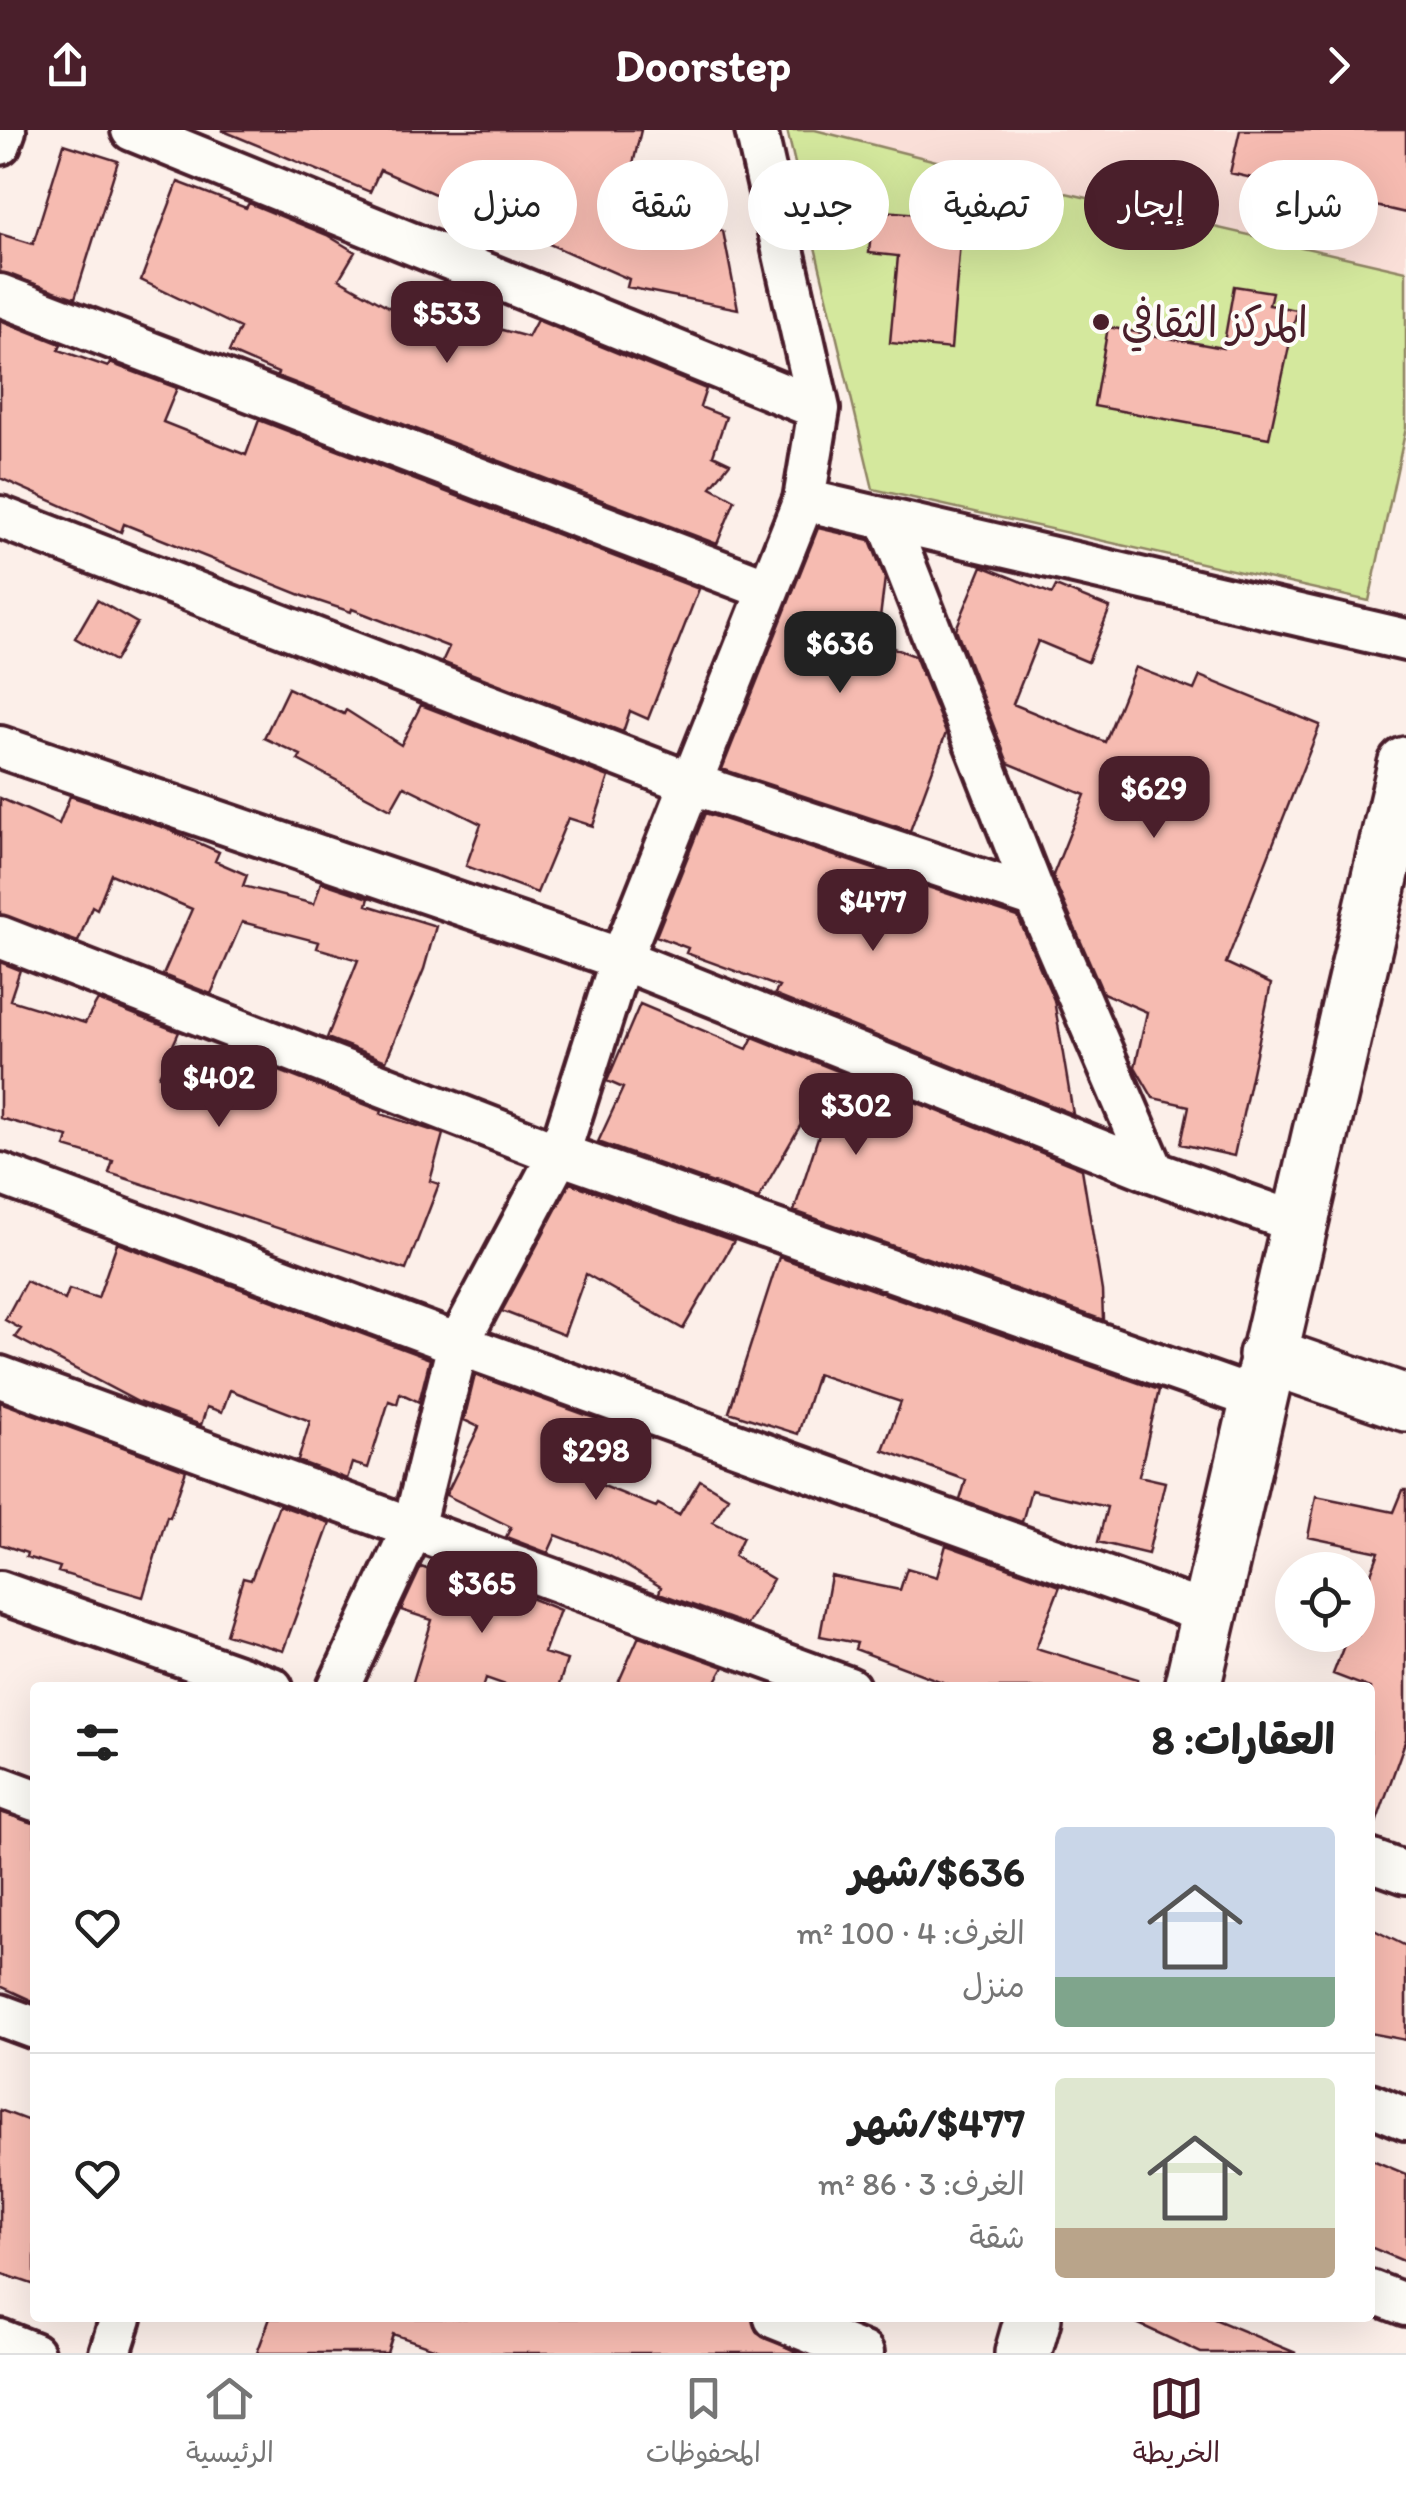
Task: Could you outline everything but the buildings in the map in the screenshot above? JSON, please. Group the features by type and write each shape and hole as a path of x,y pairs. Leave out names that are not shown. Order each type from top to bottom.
{"main road":[{"path":"1193,1682 1406,765"},
{"path":"1262,1377 1406,1403"},
{"path":"1022,2353 1032,2322"}],"street":[{"path":"0,144 5,130"},
{"path":"132,130 820,410"},
{"path":"341,1682 413,1528 458,1344 559,1154 621,959 804,500 820,410 749,134"},
{"path":"0,296 767,589"},
{"path":"804,500 1406,640"},
{"path":"0,517 693,784 1036,898"},
{"path":"887,519 1036,898 1154,1172"},
{"path":"0,747 621,959 1154,1172 1298,1223"},
{"path":"0,937 559,1154 1262,1377"},
{"path":"0,1174 1208,1614"},
{"path":"0,1377 833,1682"},
{"path":"0,1592 255,1682"},
{"path":"0,1788 30,1798"},
{"path":"0,2016 30,2026"},
{"path":"1375,2106 1406,2119"},
{"path":"1375,2292 1406,2305"},
{"path":"110,2353 120,2322"},
{"path":"785,2322 864,2353"},
{"path":"0,2340 34,2353"}],"shaded area":[{"path":"815,130 1406,130 1406,271 1314,250 1378,250 1378,160 1239,160 1239,233 1219,228 1219,160 1084,160 1084,197 1064,193 1064,160 932,160"}],"green space":[{"path":"787,130 815,130 932,160 909,160 909,250 1064,250 1064,193 1084,197 1084,250 1219,250 1219,228 1239,233 1239,250 1314,250 1406,271 1406,428 1369,601 873,489 816,250 889,250 889,160 794,160"}],"place":[{"name":"المركز الثقافي","path":"1101,322"}]}
